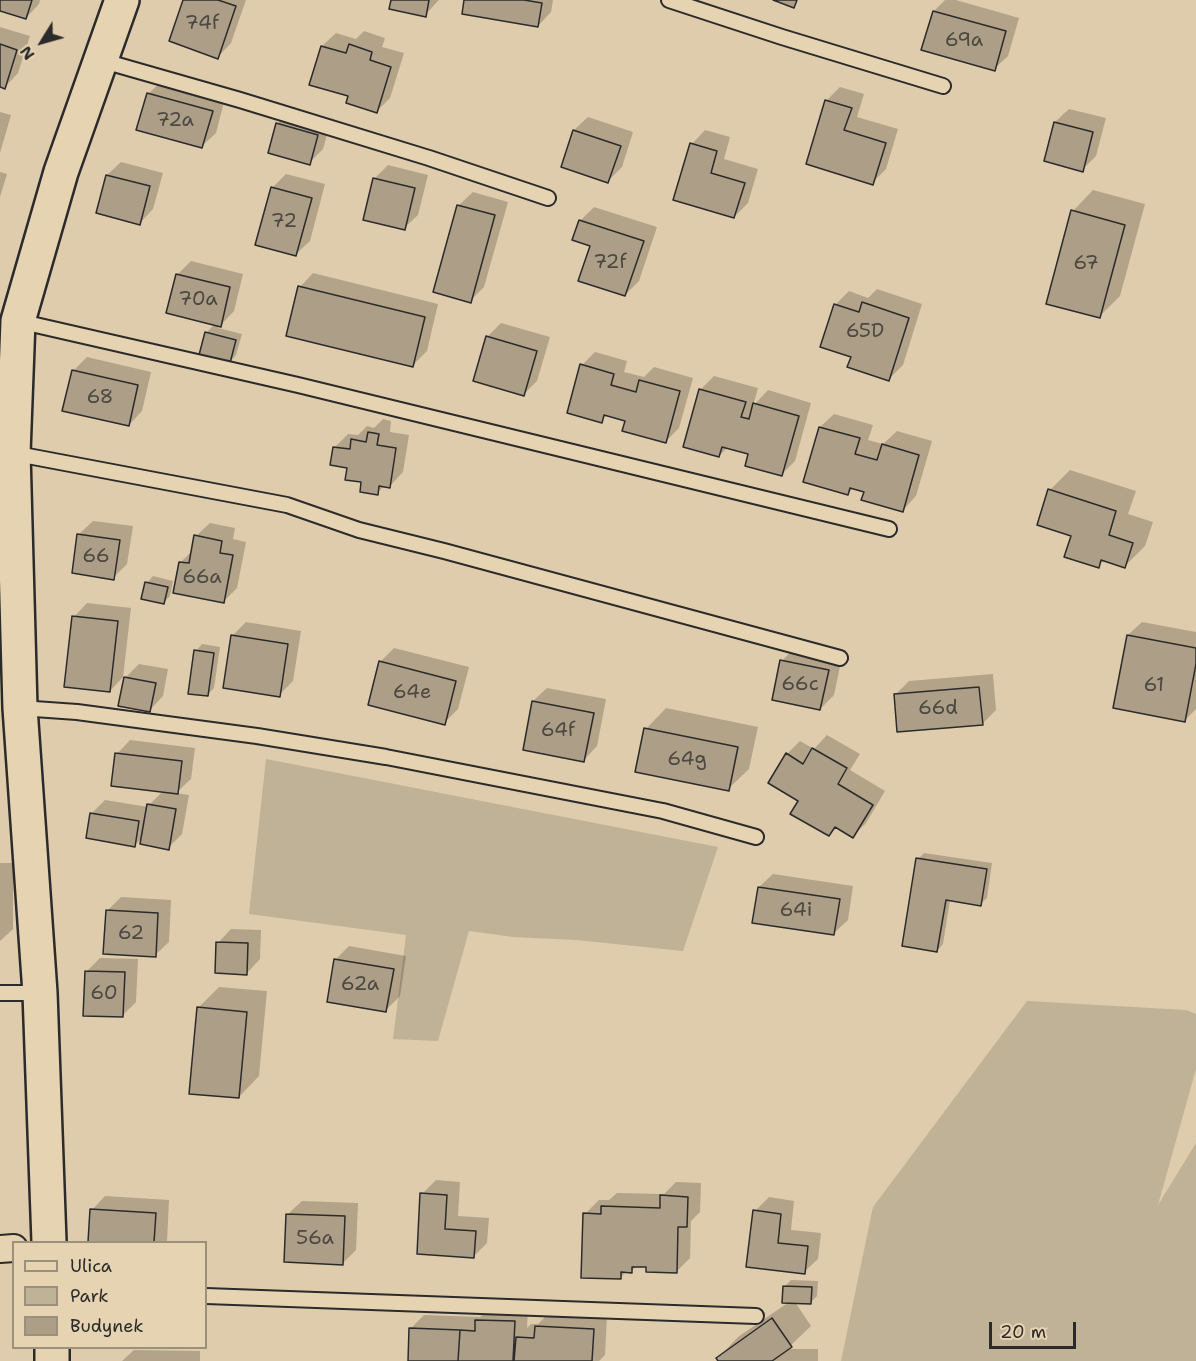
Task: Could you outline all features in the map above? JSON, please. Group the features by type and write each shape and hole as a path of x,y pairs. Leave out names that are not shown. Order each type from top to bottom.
{"street":[{"path":"49,1241 40,993 20,708 6,452 18,321 61,172 122,0"}],"lane":[{"path":"669,0 943,86"},
{"path":"100,60 429,158 548,198"},
{"path":"18,321 889,529"},
{"path":"6,452 287,505 359,530 840,658"},
{"path":"20,708 77,712 257,736 386,757 663,811 756,837"},
{"path":"0,993 40,993"},
{"path":"207,1296 756,1316"}],"green space":[{"path":"266,759 718,847 683,951 576,940 513,937 469,931 438,1041 393,1039 406,935 249,914"},
{"path":"1027,1001 1186,1010 1196,1014 1196,1069 1158,1205 1196,1143 1196,1361 841,1361 873,1207"}],"building":[{"path":"0,0 32,0 26,19 0,11"},
{"path":"183,0 218,0 236,6 218,59 169,41"},
{"path":"391,0 429,0 426,17 389,9"},
{"path":"464,0 524,0 542,3 538,27 462,14"},
{"path":"773,0 797,0 794,8"},
{"path":"933,11 1006,31 995,71 921,50"},
{"path":"0,44 17,50 5,89 0,87"},
{"path":"349,44 372,52 370,60 391,67 377,113 346,103 348,96 309,85 321,46 346,53"},
{"path":"147,93 213,111 202,148 136,130"},
{"path":"825,100 852,108 844,130 886,143 873,185 806,164"},
{"path":"1054,122 1093,132 1083,172 1044,161"},
{"path":"276,123 318,135 310,165 268,153"},
{"path":"573,130 621,146 608,183 561,167"},
{"path":"690,143 717,151 711,173 745,183 734,218 673,200"},
{"path":"106,175 150,186 140,225 96,213"},
{"path":"373,178 415,188 405,230 363,220"},
{"path":"271,187 312,198 296,256 255,245"},
{"path":"457,205 495,215 471,303 433,292"},
{"path":"1071,210 1125,225 1100,318 1046,304"},
{"path":"579,220 644,241 625,296 578,281 590,246 572,240"},
{"path":"176,274 230,287 221,327 166,313"},
{"path":"298,286 425,317 413,367 286,336"},
{"path":"862,302 909,318 889,381 847,367 851,357 820,347 834,304 859,312"},
{"path":"205,332 236,340 230,363 199,355"},
{"path":"486,336 537,351 524,396 473,381"},
{"path":"580,364 614,374 611,385 636,392 639,380 680,391 666,443 622,431 625,421 604,415 602,423 567,413"},
{"path":"72,370 138,385 129,426 62,411"},
{"path":"699,389 746,402 741,417 749,419 753,403 799,416 782,476 745,466 748,454 722,447 719,457 683,447"},
{"path":"819,427 860,438 855,454 877,460 882,444 919,455 903,512 861,500 864,492 850,488 848,495 803,482"},
{"path":"368,432 379,434 377,445 396,448 390,488 379,486 378,495 360,492 361,482 345,480 347,468 330,465 333,447 350,449 351,439 366,442"},
{"path":"1048,489 1116,511 1109,535 1133,543 1125,568 1101,560 1099,568 1064,557 1071,536 1037,525"},
{"path":"77,534 120,540 114,580 72,573"},
{"path":"194,535 222,541 220,553 233,555 224,603 173,593 179,562 189,563"},
{"path":"145,582 168,587 164,604 141,599"},
{"path":"72,616 118,621 110,692 64,687"},
{"path":"231,635 288,644 280,697 223,688"},
{"path":"1127,635 1196,648 1196,664 1185,722 1113,708"},
{"path":"194,650 214,653 208,696 188,694"},
{"path":"780,660 829,670 820,710 772,700"},
{"path":"379,661 456,681 445,725 368,705"},
{"path":"124,677 156,683 150,712 118,706"},
{"path":"979,687 983,725 897,732 894,694"},
{"path":"532,701 594,713 584,762 523,750"},
{"path":"644,728 738,747 729,791 635,772"},
{"path":"812,748 847,768 838,784 873,805 853,838 835,827 829,836 790,814 798,801 768,783 786,753 803,764"},
{"path":"115,753 182,761 178,794 111,786"},
{"path":"147,804 176,809 169,850 140,844"},
{"path":"90,813 139,821 135,847 86,838"},
{"path":"916,858 987,869 981,906 946,900 937,952 902,946"},
{"path":"758,887 840,899 834,935 752,923"},
{"path":"106,910 158,913 156,957 103,954"},
{"path":"216,942 248,943 247,975 215,973"},
{"path":"334,959 394,969 386,1012 327,1002"},
{"path":"85,971 125,972 123,1017 83,1016"},
{"path":"197,1007 247,1012 239,1098 189,1094"},
{"path":"420,1193 447,1195 445,1229 476,1231 474,1258 417,1254"},
{"path":"660,1195 688,1197 687,1227 678,1227 677,1273 646,1272 646,1267 632,1267 632,1273 621,1272 621,1279 581,1278 583,1213 601,1214 601,1206 660,1208"},
{"path":"90,1209 156,1213 154,1241 88,1241"},
{"path":"753,1210 781,1214 778,1243 808,1246 805,1274 746,1267"},
{"path":"286,1214 345,1216 343,1265 284,1262"},
{"path":"783,1286 812,1287 811,1304 782,1303"},
{"path":"772,1318 792,1347 772,1361 718,1361 716,1358"},
{"path":"475,1320 515,1321 513,1361 458,1361 460,1330 475,1331"},
{"path":"535,1326 594,1329 592,1361 514,1361 516,1337 534,1338"},
{"path":"409,1328 460,1330 458,1361 408,1361"}]}
